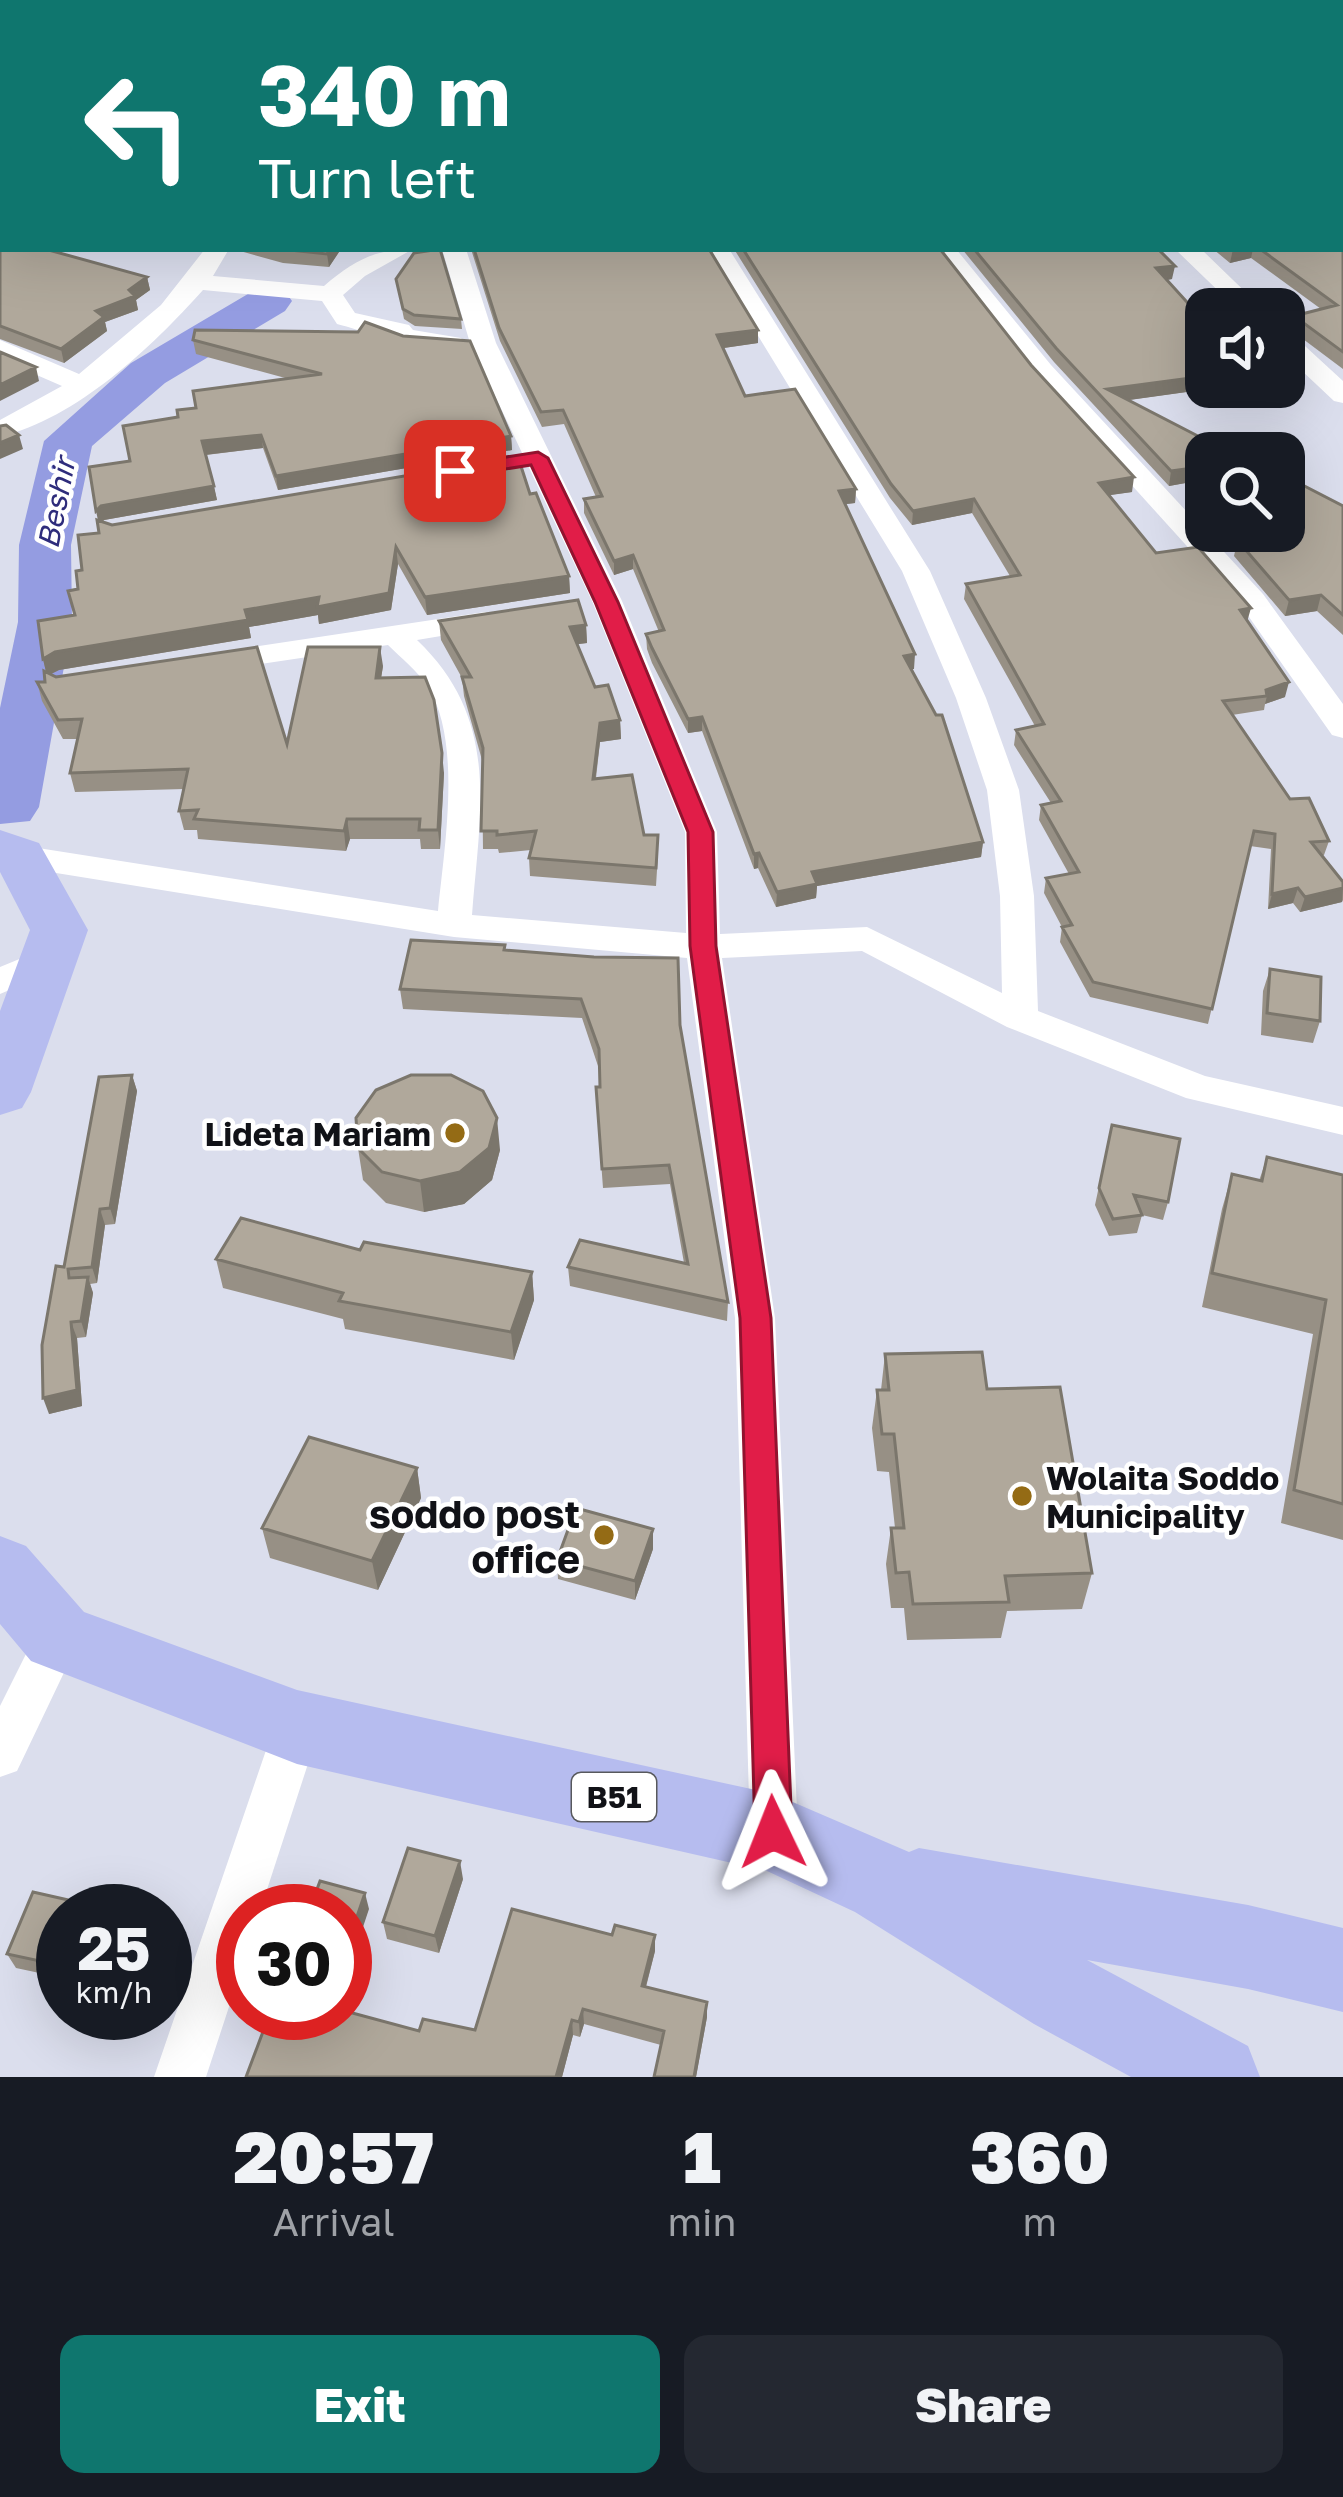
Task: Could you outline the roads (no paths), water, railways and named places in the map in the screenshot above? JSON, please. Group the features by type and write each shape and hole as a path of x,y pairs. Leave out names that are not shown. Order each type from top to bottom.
{"highway":[{"path":"0,1092 26,969 58,930 10,853"},
{"name":"B51","path":"0,1569 58,1636 297,1727 773,1832 884,1883 1064,1994 1216,2077"},
{"path":"884,1883 1248,1948 1343,1970"}],"street":[{"path":"0,430 49,407 81,384 200,282 215,252"},
{"path":"200,282 330,294 356,271 395,252"},
{"path":"455,252 482,344 526,460 701,832 703,946 755,1318 773,1832"},
{"path":"718,252 916,571 971,698 1003,790 1017,896 1020,1018"},
{"path":"946,252 993,318 1265,612 1306,665 1343,728"},
{"path":"1190,252 1229,288"},
{"path":"330,294 346,319 400,330 405,337 482,344"},
{"path":"0,348 31,366 81,384"},
{"path":"1305,360 1343,395"},
{"path":"172,667 513,617"},
{"path":"396,636 446,690 459,735 454,925"},
{"path":"10,853 454,925 703,946 867,939 1020,1018 1199,1088 1343,1121"},
{"path":"0,1755 58,1636"},
{"path":"180,2077 297,1727"}],"waterway":[{"name":"Beshir","path":"9,807 45,622 45,545 69,441 148,373 269,301"}],"place":[{"name":"Lideta Mariam","path":"455,1133"},
{"name":"Wolaita Soddo Municipality","path":"1022,1496"},
{"name":"soddo post office","path":"604,1535"}]}
